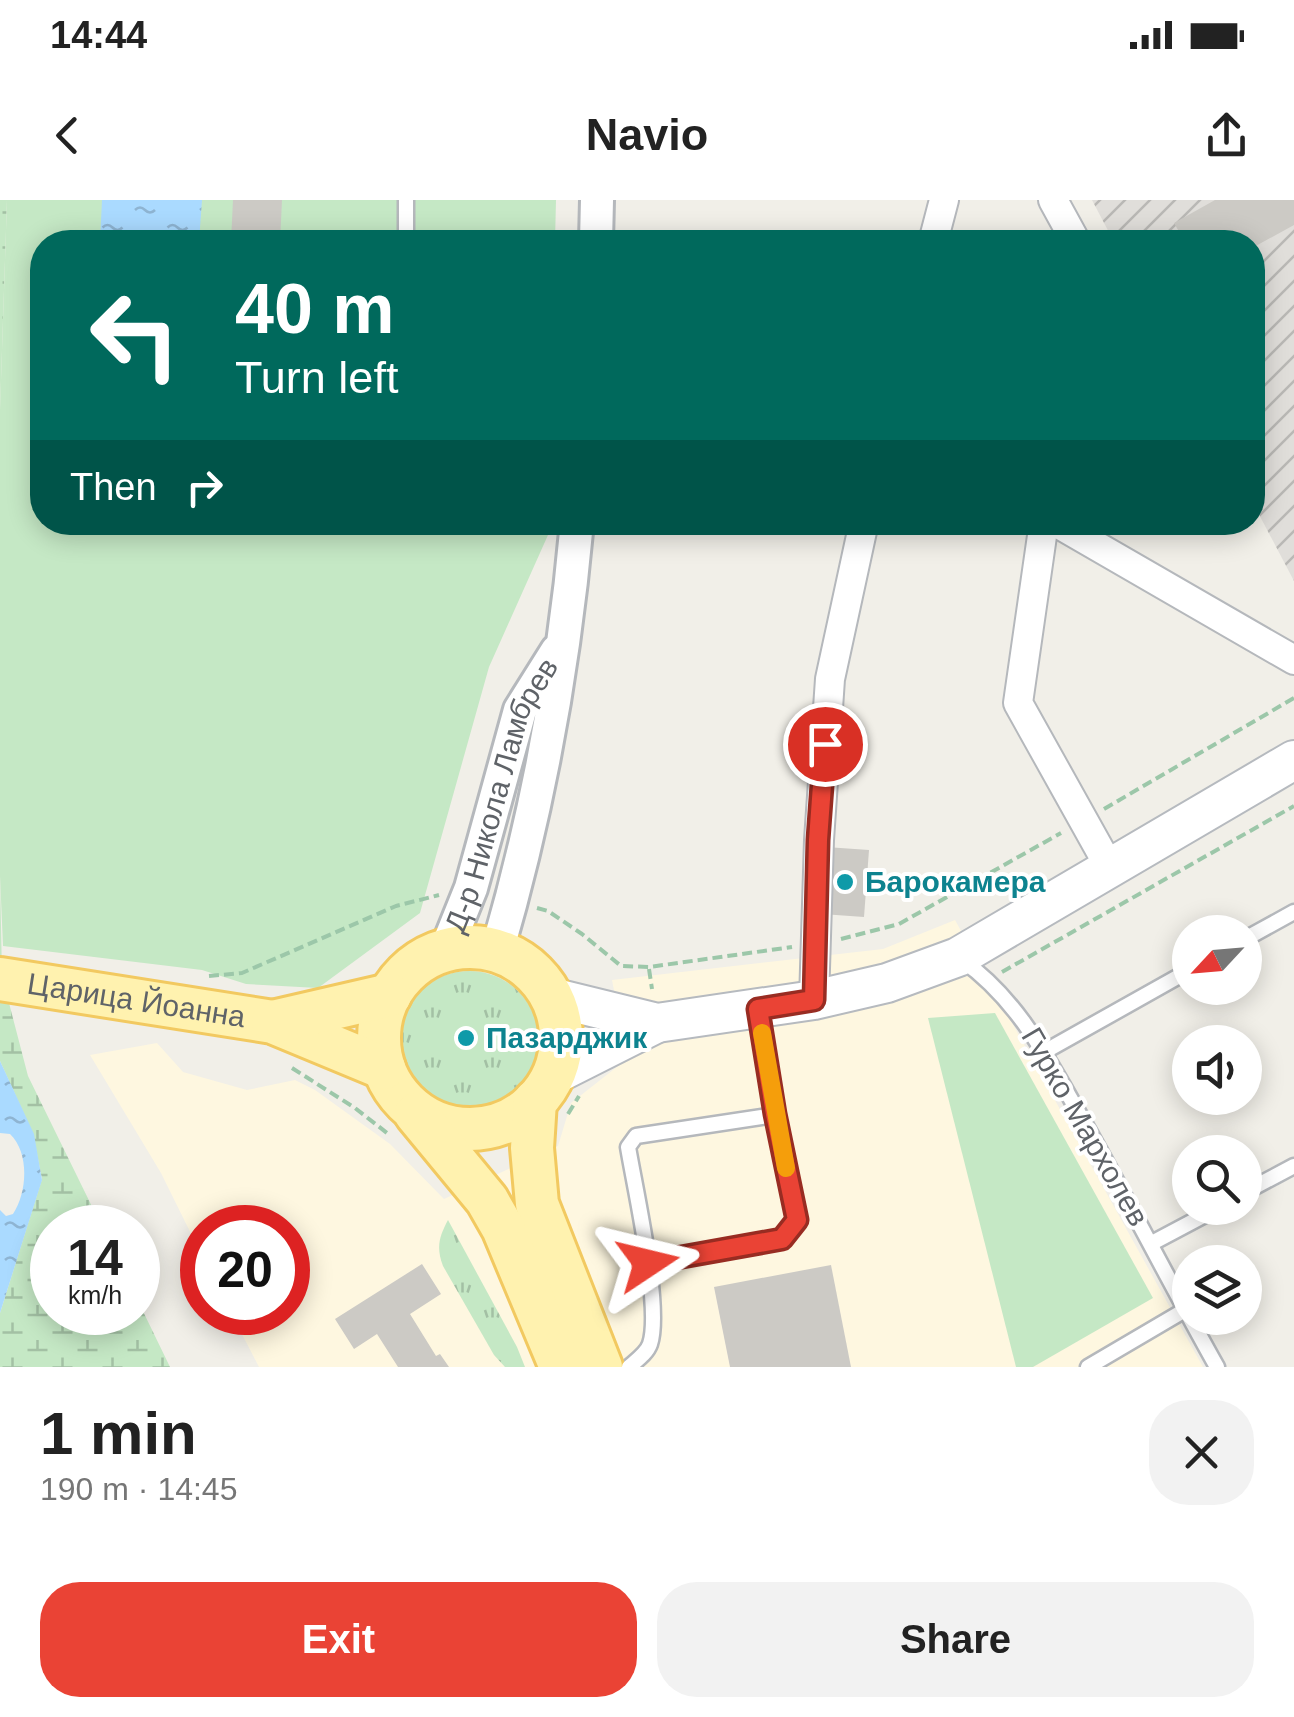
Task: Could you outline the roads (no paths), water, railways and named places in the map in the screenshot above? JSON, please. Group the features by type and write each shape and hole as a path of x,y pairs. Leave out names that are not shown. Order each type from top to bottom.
{"main road":[{"path":"551,997 657,1023 814,1000 887,983 958,957 1294,760"},
{"path":"562,1367 487,1200 400,1121 398,1093 384,1068 379,1031 390,995 407,972 446,950 462,947 510,956 534,974 551,997 560,1036 543,1089 532,1148 537,1204 602,1367"},
{"name":"Царица Йоанна","path":"15,981 274,1022 384,1068"},
{"name":"Царица Йоанна","path":"274,1022 390,995"},
{"path":"400,1121 478,1128 503,1122 543,1089 657,1023"}],"street":[{"path":"596,230 597,200"},
{"path":"936,230 944,200"},
{"path":"1054,200 1070,230"},
{"name":"Д-р Никола Ламбрев","path":"497,951 552,721 575,535"},
{"path":"814,1000 818,840 830,680 861,535"},
{"path":"1042,535 1018,703 1110,868"},
{"path":"1078,535 1294,660"},
{"name":"Д-р Никола Ламбрев","path":"446,950 471,888 520,710 562,643"}],"lane":[{"path":"406,200 406,230"},
{"path":"1262,930 1294,912"},
{"name":"Гурко Мархолев","path":"958,957 989,979 1014,1007 1044,1052 1172,1284"},
{"path":"1044,1052 1172,980"},
{"path":"648,1263 782,1239 797,1220 758,1009"},
{"path":"630,1367 649,1348 653,1326 648,1263 628,1147 636,1136 775,1114"},
{"path":"1262,1183 1294,1166"},
{"path":"1152,1243 1186,1225"},
{"path":"1088,1367 1172,1318"},
{"name":"Гурко Мархолев","path":"1199,1335 1217,1367"}],"water":[{"path":"102,200 202,200 200,230 101,230"},
{"path":"0,1061 34,1134 42,1180 34,1205 30,1205 30,1218 0,1313 0,1210 6,1216 13,1214 24,1173 16,1142 10,1134 0,1133"}],"place":[{"name":"Барокамера","path":"845,882"},
{"name":"Пазарджик","path":"466,1038"}]}
